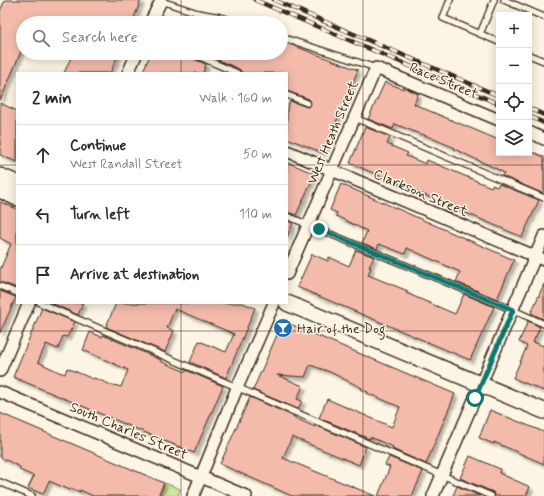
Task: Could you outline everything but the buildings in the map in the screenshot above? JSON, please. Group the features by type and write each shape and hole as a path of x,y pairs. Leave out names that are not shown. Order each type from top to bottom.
{"main road":[{"path":"0,176 16,183"},
{"path":"0,190 16,198"},
{"path":"288,303 544,411"}],"street":[{"path":"154,16 161,1"},
{"path":"128,72 134,60"},
{"name":"West Heath Street","path":"288,272 376,68"},
{"name":"Race Street","path":"376,68 496,119"},
{"path":"532,133 544,139"},
{"name":"Clarkson Street","path":"288,151 540,258"},
{"path":"433,496 513,310 540,258 544,236"},
{"path":"0,371 29,304"},
{"path":"192,496 274,304"},
{"name":"South Charles Street","path":"0,392 246,496"}],"lane":[{"path":"450,0 442,18 496,41"},
{"path":"480,34 494,0"},
{"path":"504,0 544,17"},
{"path":"161,1 198,13 214,16"},
{"path":"288,39 376,68"},
{"path":"532,56 544,61"},
{"path":"207,60 235,72"},
{"path":"288,95 307,103"},
{"path":"355,118 544,198"},
{"path":"288,216 544,324"},
{"path":"0,286 16,293"},
{"path":"42,304 491,496"},
{"path":"0,482 32,496"}],"green space":[{"path":"165,483 180,489 178,496 160,496"}],"railway":[{"path":"255,0 496,103"},
{"path":"274,0 496,95"},
{"path":"532,109 544,115"},
{"path":"532,117 544,123"}],"place":[{"name":"Hair of the Dog","path":"283,328"}],"route":[{"path":"319,229 513,310 475,398"}]}
